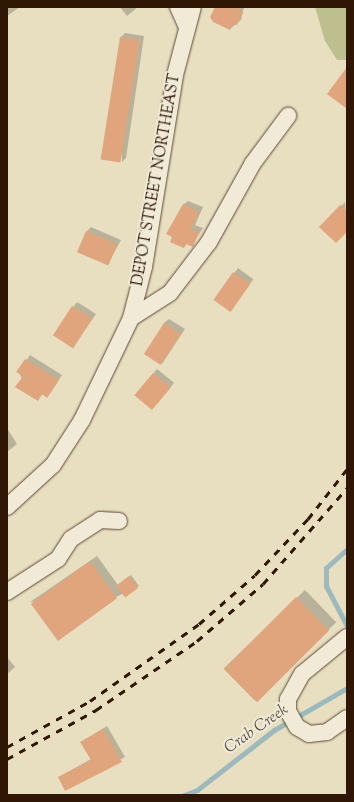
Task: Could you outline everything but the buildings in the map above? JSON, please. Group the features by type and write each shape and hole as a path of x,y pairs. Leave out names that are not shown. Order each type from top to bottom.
{"street":[{"path":"178,7 186,25"},
{"name":"DEPOT STREET NORTHEAST","path":"7,507 53,465 78,426 111,366 131,318 144,267 160,156 186,25 193,7"},
{"path":"131,318 170,293 209,242 253,163 288,116"},
{"path":"7,592 58,559 71,539 100,520 119,521"},
{"path":"344,639 302,674 288,699 288,711 297,727 309,734 327,732 347,718"}],"green space":[{"path":"315,7 347,7 347,60 337,60 325,41"}],"waterway":[{"name":"Crab Creek","path":"347,549 326,568 326,586 347,626"},
{"name":"Crab Creek","path":"184,795 197,790 274,730 347,688"}],"railway":[{"path":"7,747 90,701 199,624 255,575 308,519 347,469"},
{"path":"7,759 96,710 197,641 263,584 347,488"}]}
